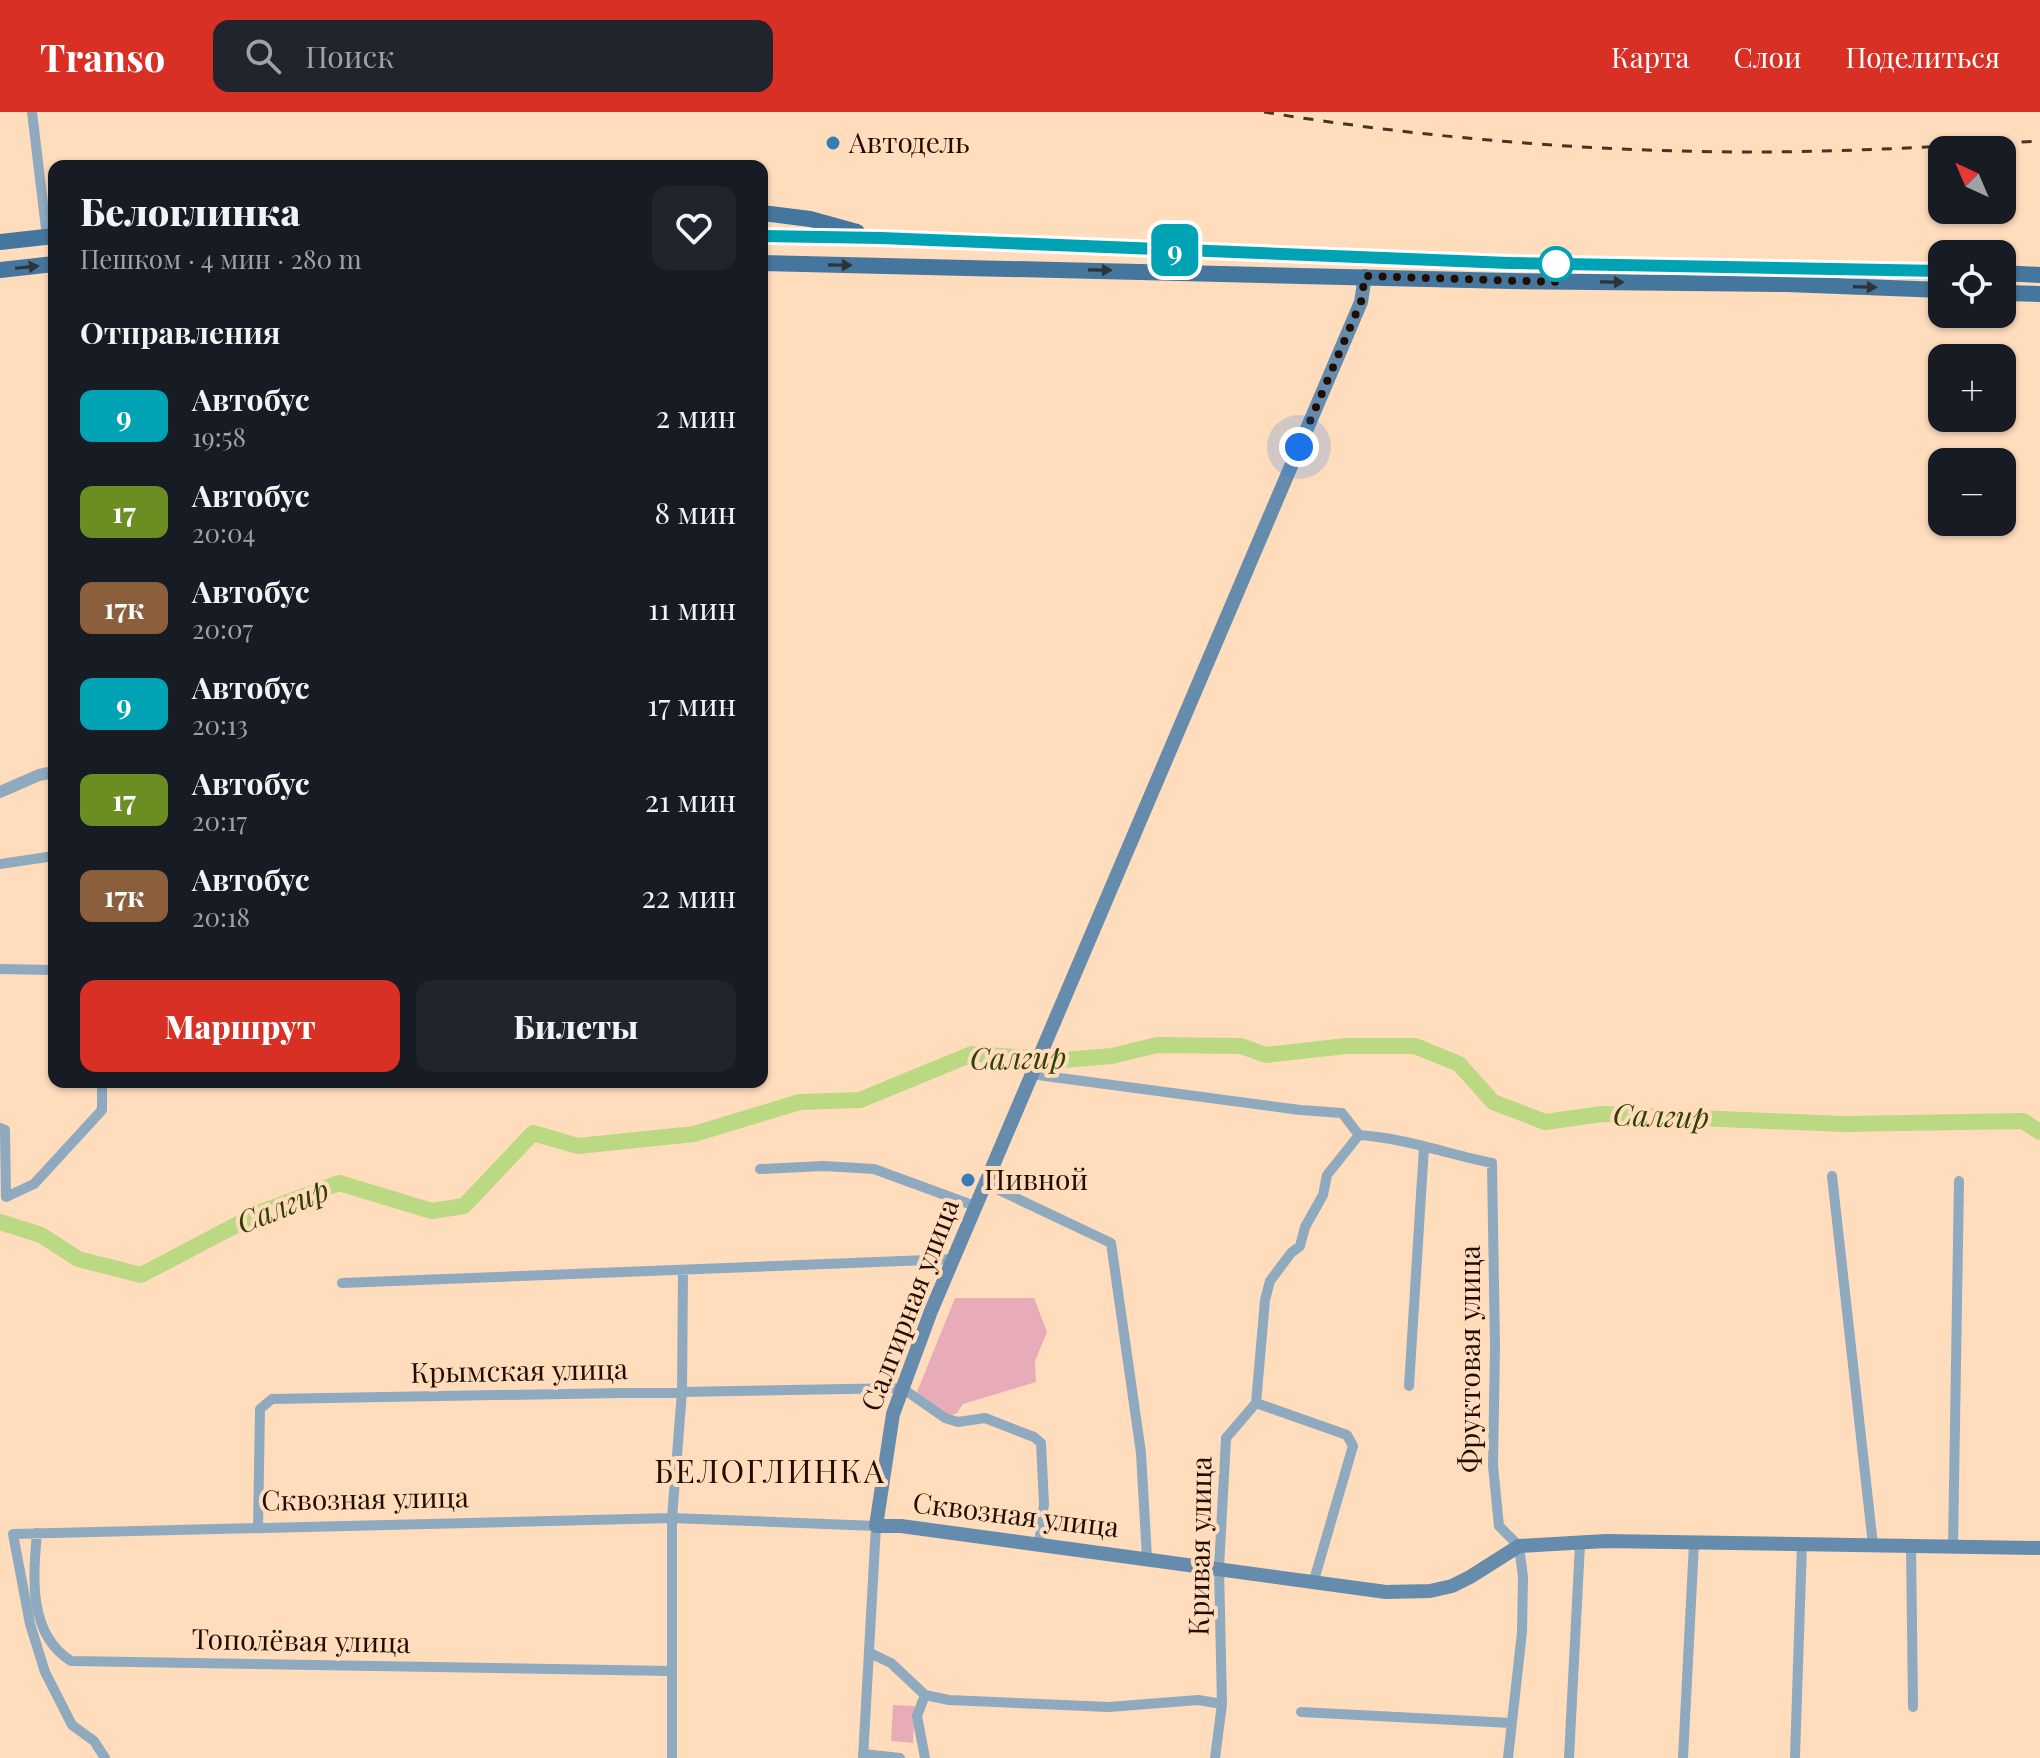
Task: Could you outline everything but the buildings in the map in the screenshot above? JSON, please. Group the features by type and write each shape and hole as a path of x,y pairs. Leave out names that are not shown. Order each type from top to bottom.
{"main road":[{"path":"768,214 810,219 881,238"},
{"path":"0,242 48,236"},
{"path":"768,236 1509,263 1928,272"},
{"path":"768,263 1928,289"},
{"path":"0,270 48,265"},
{"path":"2016,274 2040,275"},
{"name":"Салгирная улица","path":"876,1526 893,1414 902,1388 1030,1072 1361,302 1365,276"},
{"path":"2016,293 2040,294"},
{"name":"Сквозная улица","path":"876,1526 901,1526 1386,1592 1430,1591 1452,1586 1519,1546"},
{"path":"1519,1546 1606,1541 2040,1548"}],"street":[{"path":"32,112 48,222"},
{"path":"0,792 48,774"},
{"path":"0,864 48,857"},
{"path":"0,969 48,970"},
{"path":"1030,1072 1300,1110 1342,1113 1359,1135 1393,1137 1424,1147 1409,1386"},
{"path":"0,1128 5,1130 6,1197 34,1184 102,1110 102,1088"},
{"path":"1314,1580 1353,1446 1347,1435 1256,1403 1265,1300 1270,1281 1300,1246 1305,1227 1323,1195 1327,1175 1359,1135"},
{"name":"Фруктовая улица","path":"1424,1147 1492,1163 1493,1466 1499,1526 1519,1546"},
{"path":"760,1169 824,1166 874,1169 975,1206"},
{"path":"1832,1176 1873,1545"},
{"path":"1953,1546 1959,1181"},
{"path":"984,1183 1111,1243 1141,1453 1147,1558"},
{"path":"342,1283 953,1259"},
{"path":"672,1758 672,1518 682,1392 683,1271"},
{"path":"902,1388 945,1418 958,1422 985,1418 1034,1437 1041,1443 1044,1504 1039,1544"},
{"name":"Крымская улица","path":"258,1528 260,1409 272,1399 902,1388"},
{"name":"Кривая улица","path":"1215,1758 1222,1704 1219,1568 1226,1438 1256,1403"},
{"name":"Сквозная улица","path":"105,1758 94,1741 72,1725 45,1672 30,1624 13,1534 672,1518 876,1526"},
{"name":"Салгирная улица","path":"863,1756 876,1526"},
{"name":"Тополёвая улица","path":"37,1533 33,1579 41,1626 61,1655 71,1661 670,1671"},
{"path":"1683,1758 1694,1543"},
{"path":"1569,1758 1580,1544"},
{"path":"1795,1756 1802,1544"},
{"path":"1911,1545 1913,1707"},
{"path":"1508,1758 1522,1632 1523,1577 1519,1546"},
{"path":"870,1653 891,1663 925,1695 949,1700 1109,1707 1198,1700 1222,1704"},
{"path":"925,1695 917,1716 925,1758"},
{"path":"1301,1712 1511,1723"},
{"path":"863,1756 900,1758"}],"shaded area":[{"path":"955,1298 1034,1298 1047,1332 1035,1361 1036,1382 963,1404 956,1414 946,1415 917,1392"},
{"path":"893,1705 915,1706 913,1743 891,1741"}],"waterway":[{"name":"Салгир","path":"0,1222 41,1235 78,1259 141,1275 261,1212 339,1183 432,1211 464,1206 533,1133 578,1146 694,1134 800,1102 860,1100 972,1054 1064,1060 1112,1056 1157,1045 1241,1046 1266,1055 1346,1046 1415,1046 1459,1064 1493,1102 1545,1122 1602,1114 1843,1124 2023,1121 2040,1132"}],"railway":[{"path":"1264,112 1447,136 1632,149 1791,152 2040,141"}],"bus line":[{"name":"9","path":"768,236 1509,263 1928,271"}],"place":[{"name":"Автодель","path":"833,143"},
{"name":"Пивной","path":"968,1180"}],"district":[{"name":"БЕЛОГЛИНКА","path":"770,1472"}],"route":[{"path":"1299,447 1361,302 1365,276 1555,282 1556,264"}]}
